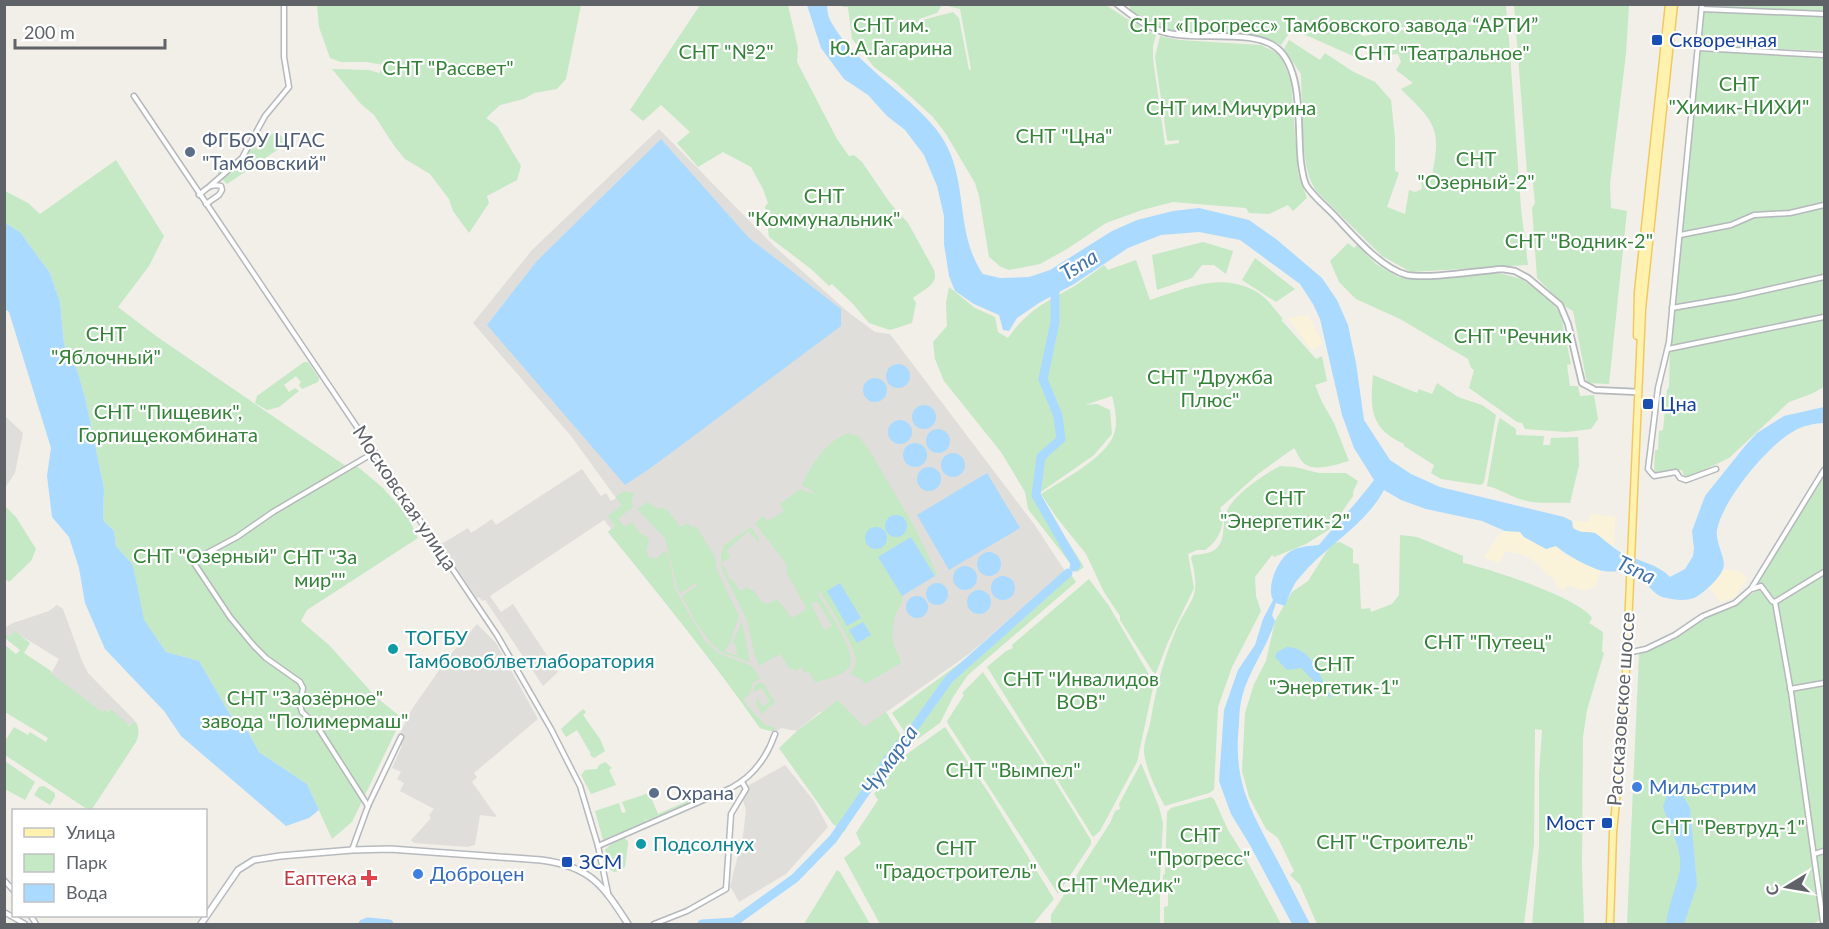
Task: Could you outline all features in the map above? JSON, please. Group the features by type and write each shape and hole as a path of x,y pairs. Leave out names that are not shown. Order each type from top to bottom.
{"main road":[{"name":"Рассказовское шоссе","path":"1638,388 1636,315 1669,4"},
{"name":"Рассказовское шоссе","path":"1610,924 1613,833 1624,718 1642,309 1674,4"},
{"path":"207,915 238,870 254,860 352,850 390,849 554,862 589,875 608,893"},
{"name":"Московская улица","path":"608,893 628,924"}],"street":[{"path":"199,195 242,158 265,116 289,87 284,57 284,4"},
{"path":"1117,4 1138,20 1159,31 1195,38 1252,39 1278,49 1289,65 1294,80 1301,163 1306,184 1362,243 1393,269 1408,275 1502,269 1523,275 1545,291 1564,311 1582,383 1595,390 1638,388"},
{"path":"1716,469 1686,480 1680,478 1676,471 1654,476 1648,469 1658,388 1668,349 1702,7 1824,14"},
{"path":"1699,48 1824,55"},
{"name":"Московская улица","path":"134,96 497,635 580,786 598,846 608,893"},
{"path":"206,204 222,190 218,185 210,186"},
{"path":"1680,235 1731,225 1750,216 1790,213 1824,205"},
{"path":"1672,308 1735,297 1824,277"},
{"path":"1668,349 1824,317"},
{"path":"368,806 317,726 302,712 300,705 303,688 300,682 266,658 254,646 230,617 194,563 195,559 237,537 273,512 375,452"},
{"path":"1627,652 1646,649 1675,635 1703,616 1735,603 1751,589 1824,470"},
{"path":"1775,602 1824,572"},
{"path":"1751,589 1761,586 1775,602 1790,689 1822,922"},
{"path":"1790,689 1824,683"},
{"path":"598,846 742,782 762,761 775,734"},
{"path":"352,850 368,806 401,737"},
{"path":"654,924 687,911 726,889 731,814 746,789 742,782"},
{"path":"1814,854 1824,851"}],"shaded area":[{"path":"659,129 773,245 848,312 875,332 890,334 1034,524 1065,571 969,654 865,727 820,712 797,731 781,728 776,732 760,728 719,670 608,532 611,529 604,520 490,596 501,612 513,604 558,672 543,686 485,600 477,598 440,545 468,528 471,533 492,519 496,525 582,469 601,496 606,493 611,501 616,498 571,436 473,323 532,250"},
{"path":"5,416 23,433 15,473 5,488"},
{"path":"57,605 63,609 88,673 135,721 131,726 105,709 102,712 51,674 59,659 15,632 10,637 5,632 4,628 13,623 49,611"},
{"path":"477,624 496,643 538,719 474,773 477,777 472,782 497,817 480,815 475,845 467,847 414,843 411,840 431,818 429,815 434,809 400,791 404,783 397,779 401,772 392,768 402,746 395,743 412,709 449,656"},
{"path":"785,765 814,801 828,827 786,874 739,902 730,886 743,836 746,810 740,790"}],"green space":[{"path":"1130,4 1506,5 1507,19 1377,29 1355,25 1354,28 1363,36 1414,28 1503,23 1508,25 1521,209 1528,265 1411,272 1382,256 1317,192 1312,184 1305,155 1302,115 1305,109 1302,108 1301,74 1284,49 1289,40 1320,60 1325,53 1352,71 1375,82 1391,100 1395,138 1395,171 1399,173 1387,207 1405,214 1409,190 1415,192 1422,189 1421,180 1432,175 1436,146 1433,126 1401,89 1413,83 1396,70 1401,62 1398,54 1378,56 1367,44 1353,56 1292,29 1281,45 1244,34 1184,33 1164,30 1146,22 1130,10"},
{"name":"СНТ \"Рассвет\"","path":"317,5 581,5 566,79 557,89 534,93 524,99 500,105 486,118 497,126 521,166 517,180 487,196 489,203 469,233 453,211 449,199 430,174 405,159 374,115 361,104 332,69 369,70 379,73 384,65 341,62 330,58 319,27"},
{"name":"СНТ \"Коммунальник\"","path":"700,5 788,5 798,48 797,62 837,139 849,156 854,155 862,162 890,203 908,223 934,270 932,283 913,298 916,303 912,323 890,330 869,323 832,284 829,286 769,237 765,207 768,203 751,167 723,152 698,167 677,143 690,132 661,105 643,121 630,110"},
{"path":"843,5 942,5 937,13 919,19 919,21 953,12 959,18 969,70 971,69 960,9 948,5 1106,5 1156,35 1153,59 1165,145 1179,143 1179,140 1167,140 1155,57 1160,36 1179,40 1261,45 1275,52 1282,59 1291,81 1298,174 1307,198 1293,211 1288,205 1269,214 1249,213 1246,208 1173,202 1106,223 1040,264 1009,270 1001,267 989,257 975,183 946,134 933,117 896,83 874,67 852,39 848,7 843,7"},
{"name":"СНТ \"Водник-2\"","path":"1514,5 1629,5 1626,54 1610,184 1611,208 1627,211 1609,384 1587,383 1573,311 1537,278 1532,208 1535,203 1532,173 1527,172"},
{"path":"1704,5 1824,5 1824,51 1701,45"},
{"name":"СНТ \"Химик-НИХИ\"","path":"1700,51 1824,56 1824,387 1789,402 1729,458 1685,479 1682,470 1654,473 1655,450 1658,450 1659,431 1663,430 1669,387 1670,351"},
{"path":"278,132 285,141 283,146 258,163 246,153"},
{"path":"242,155 254,166 227,184 218,172"},
{"path":"116,160 164,236 149,266 118,307 156,336 347,467 358,467 383,488 407,515 418,538 307,610 301,621 329,645 376,697 402,718 352,822 332,839 307,784 259,752 246,728 231,716 199,661 166,652 143,620 133,565 116,546 114,531 103,520 104,488 85,397 77,370 64,344 60,302 50,273 20,232 5,223 5,191 28,203 40,214"},
{"path":"1203,242 1233,251 1226,274 1214,265 1202,265 1192,278 1157,290 1152,255"},
{"name":"СНТ \"Речник","path":"1348,243 1354,248 1357,245 1376,264 1398,277 1427,279 1499,273 1522,279 1544,295 1561,316 1571,364 1567,365 1570,386 1578,386 1580,396 1594,395 1598,419 1591,429 1566,432 1525,429 1522,423 1517,422 1469,388 1474,370 1468,359 1400,319 1356,299 1339,282 1330,261"},
{"path":"1255,258 1295,289 1276,302 1242,280"},
{"name":"СНТ \"Дружба Плюс\"","path":"1136,260 1150,300 1189,287 1216,282 1243,286 1264,297 1316,359 1322,356 1327,381 1315,385 1334,423 1349,461 1327,467 1309,466 1302,461 1294,448 1258,474 1220,508 1223,520 1218,537 1205,550 1197,550 1188,554 1194,588 1156,673 1153,672 1120,620 1120,616 1104,592 1086,554 1041,494 1093,460 1110,443 1116,425 1112,396 1085,405 1097,404 1110,410 1112,434 1094,455 1038,494 1084,567 1077,572 1028,509 1025,492 1001,452 944,381 935,359 933,342 947,326 946,303 949,287 975,308 995,317 998,332 1008,338 1037,308 1104,265 1108,270"},
{"path":"304,362 308,362 319,378 318,382 302,389 299,385 301,382 296,376 284,385 289,392 295,388 299,391 279,407 267,410 255,403 257,396"},
{"name":"СНТ \"Речник","path":"1373,375 1417,393 1419,389 1432,394 1437,383 1458,397 1482,405 1496,415 1484,482 1481,485 1441,479 1431,473 1434,465 1384,432 1378,424 1373,407"},
{"path":"1500,418 1516,429 1516,435 1544,436 1543,445 1550,445 1551,438 1578,437 1579,465 1570,503 1527,501 1487,486"},
{"path":"848,433 858,436 868,448 914,526 937,574 935,576 911,537 903,600 897,611 893,629 893,642 901,663 865,684 861,679 850,674 856,661 852,646 820,592 818,594 834,620 850,654 851,663 848,669 838,675 815,682 808,671 805,673 801,667 796,671 793,668 790,669 780,654 759,666 747,620 722,569 721,553 724,545 751,527 759,539 758,542 749,531 726,551 730,557 722,563 731,581 733,580 740,591 747,587 753,590 762,602 768,604 777,599 792,618 807,609 786,572 787,565 755,523 763,516 768,521 784,511 780,504 800,489 813,494 814,492 802,485 820,454","holes":["817,601 832,626 824,630 811,604"]},
{"name":"СНТ \"Энергетик-2\"","path":"1280,466 1319,473 1346,473 1358,481 1353,496 1330,529 1306,544 1274,557 1272,555 1255,577 1256,596 1261,611 1232,667 1218,707 1214,790 1165,806 1149,771 1144,748 1166,656 1195,592 1191,558 1193,555 1207,553 1220,544 1223,537 1224,520 1231,504 1254,483"},
{"name":"СНТ \"Ревтруд-1\"","path":"1824,471 1824,917 1813,924 1627,924 1639,654 1703,616 1747,597 1762,587 1756,578"},
{"path":"624,491 634,493 631,503 634,506 618,519 625,527 632,522 639,532 649,539 646,552 650,558 657,558 663,552 668,553 675,589 704,640 718,653 752,666 760,678 752,684 750,694 744,699 745,703 765,725 774,727 774,732 760,728 705,653 608,532 615,526 608,516 622,505 616,497"},
{"path":"648,502 657,509 661,507 667,510 681,527 688,523 693,528 696,526 715,557 717,570 739,616 730,643 724,651 737,656 733,642 742,622 750,662 723,653 712,644 697,624 682,596 698,585 696,583 681,593 678,590 665,538 637,509"},
{"path":"5,506 16,517 36,549 31,561 9,582 5,579"},
{"path":"1400,535 1417,537 1463,556 1463,563 1511,577 1569,601 1592,618 1589,623 1603,632 1602,652 1604,653 1587,710 1583,737 1584,924 1532,924 1539,846 1539,774 1542,730 1535,729 1534,844 1524,924 1317,924 1300,885 1290,875 1294,871 1278,838 1266,829 1249,797 1242,771 1245,713 1254,684 1266,661 1275,621 1292,592 1308,581 1332,543 1340,542 1353,549 1353,563 1359,564 1361,609 1370,608 1371,612 1392,604 1399,595"},
{"path":"1068,570 1076,582 968,675 953,697 940,723 912,743 892,713 975,652"},
{"name":"СНТ \"Инвалидов ВОВ\"","path":"1089,579 1109,606 1154,683 1137,762 1100,831 1093,837 987,667 1013,648 1012,645"},
{"path":"15,631 30,643 24,653 51,671 102,712 105,709 109,712 111,709 130,726 135,721 137,724 136,742 92,809 87,809 5,755 5,741 14,727 28,735 30,732 46,742 48,738 5,712 5,645 16,654 20,650 5,638 5,632 10,637"},
{"name":"СНТ \"Вымпел\"","path":"983,672 1040,757 1091,840 1091,844 1058,894 948,724 947,721 964,695 962,693"},
{"path":"763,683 775,702 761,714 756,701 758,699 763,707 770,701 761,688 754,692 754,686"},
{"path":"838,700 864,727 886,712 907,746 880,776 844,832 833,824 779,748 797,731"},
{"path":"583,709 586,712 583,715 600,739 605,751 594,758 590,755 577,730 566,737 561,729"},
{"name":"СНТ \"Градостроитель\"","path":"945,727 1054,899 1033,924 880,924 844,858 861,844 856,833 878,800 874,794 900,759"},
{"path":"5,761 35,782 25,800 5,789"},
{"path":"605,762 612,768 609,770 616,785 591,794 581,775 585,770 597,769"},
{"name":"СНТ \"Медик\"","path":"1141,763 1163,823 1160,924 1051,924 1051,915 1110,823 1115,811 1120,809 1119,804"},
{"path":"44,786 55,793 50,805 34,795 39,787"},
{"path":"649,793 658,814 706,793 707,796 647,821 645,818 646,822 603,840 595,811 619,803 622,813 626,812 622,802"},
{"name":"СНТ \"Прогресс\"","path":"1211,797 1281,924 1164,924 1164,907 1168,906 1168,893 1163,892 1167,812 1171,808"},
{"path":"624,838 628,841 625,867 614,872 609,869 605,850 611,844"},
{"path":"837,870 870,924 804,924"}],"sand":[{"path":"1308,315 1322,343 1312,350 1288,318"},
{"path":"1591,514 1615,517 1614,547 1591,532 1588,534 1574,528 1572,521 1588,522"},
{"path":"1505,531 1520,532 1524,537 1546,549 1556,546 1564,554 1601,571 1595,586 1584,591 1568,585 1563,590 1556,586 1554,579 1533,560 1517,553 1505,551 1500,563 1484,558 1498,536"},
{"path":"1723,569 1740,572 1747,579 1735,597 1721,602 1708,586"}],"water":[{"name":"Tsna","path":"807,5 827,5 831,22 853,51 936,129 947,146 954,164 968,239 983,274 1000,278 1029,277 1050,270 1112,231 1137,220 1173,211 1199,208 1249,220 1276,239 1322,278 1337,300 1348,325 1364,420 1390,460 1411,474 1440,487 1564,517 1572,521 1573,528 1576,530 1595,533 1622,553 1654,566 1670,577 1685,569 1693,556 1692,531 1705,496 1757,433 1784,416 1824,407 1824,423 1801,428 1783,438 1748,475 1727,504 1717,530 1723,569 1707,589 1687,600 1662,597 1635,574 1593,568 1556,546 1546,549 1524,537 1520,532 1505,531 1482,521 1426,509 1401,500 1384,490 1366,515 1321,555 1298,580 1285,606 1276,603 1272,615 1275,621 1272,631 1241,700 1238,761 1245,792 1257,822 1310,924 1292,924 1231,814 1219,781 1224,710 1238,670 1255,645 1263,619 1273,600 1271,588 1274,573 1291,551 1301,547 1319,545 1374,480 1354,448 1342,415 1320,319 1313,304 1300,284 1240,240 1199,232 1161,235 1128,248 1017,318 1009,331 1003,330 999,315 974,304 955,291 949,276 944,244 944,216 937,186 924,155 905,130 887,116 868,95 844,79 821,48"},
{"path":"661,139 749,238 841,309 841,326 625,485 487,325 537,261"},
{"path":"5,223 20,232 50,273 60,302 64,344 77,370 85,397 104,488 103,520 114,531 116,546 133,565 144,620 166,652 199,661 231,716 246,728 259,752 307,784 319,810 309,818 286,826 181,736 164,711 105,649 85,603 79,568 69,537 52,517 47,476 51,448 9,312 5,309"},
{"path":"898,364 903,365 909,371 909,381 903,387 898,388 893,387 887,381 886,376 887,371 893,365"},
{"path":"875,378 883,382 887,390 883,398 875,402 867,398 863,390 867,382"},
{"path":"924,405 932,409 936,417 932,425 924,429 916,425 912,417 916,409"},
{"path":"900,420 908,424 912,432 908,440 900,444 892,440 888,432 892,424"},
{"path":"938,429 946,433 950,441 946,449 938,453 930,449 926,441 930,433"},
{"path":"915,443 923,447 927,455 923,463 915,467 907,463 903,455 907,447"},
{"path":"953,453 961,457 965,465 961,473 953,477 945,473 941,465 945,457"},
{"path":"929,467 937,471 941,479 937,487 929,491 921,487 917,479 921,471"},
{"path":"987,473 1020,528 949,570 917,515"},
{"path":"896,515 904,518 907,526 904,534 896,537 888,534 885,526 888,518"},
{"path":"876,527 884,530 887,538 884,546 876,549 868,546 865,538 868,530"},
{"path":"911,537 935,576 902,596 878,557"},
{"path":"989,552 997,556 1001,564 997,572 989,576 981,572 977,564 981,556"},
{"path":"965,566 973,570 977,578 973,586 965,590 957,586 953,578 957,570"},
{"path":"1003,576 1011,580 1015,588 1011,596 1003,600 995,596 991,588 995,580"},
{"path":"840,583 861,618 847,626 827,591"},
{"path":"937,583 945,586 948,594 945,602 937,605 929,602 926,594 929,586"},
{"path":"979,590 987,594 991,602 987,610 979,614 971,610 967,602 971,594"},
{"path":"917,596 925,599 928,607 925,615 917,618 909,615 906,607 909,599"},
{"path":"863,622 871,635 857,643 849,630"},
{"path":"1287,647 1296,648 1310,658 1332,700 1301,668 1287,670 1275,657 1277,652"},
{"path":"1676,792 1683,796 1690,808 1697,885 1684,924 1666,924 1680,862 1678,846 1663,807 1668,793"}],"waterway":[{"name":"Чумарса","path":"1055,283 1055,322 1043,379 1058,416 1061,439 1041,457 1036,495 1076,565 1074,567"},
{"name":"Чумарса","path":"702,924 734,922 795,878 833,839 894,751 914,728 949,679 1068,573"},
{"name":"Чумарса","path":"363,924 368,922 389,924"}],"place":[{"name":"Скворечная","path":"1657,40"},
{"name":"ФГБОУ ЦГАС \"Тамбовский\"","path":"190,152"},
{"name":"Цна","path":"1648,404"},
{"name":"ТОГБУ Тамбовоблветлаборатория","path":"393,649"},
{"name":"Мильстрим","path":"1637,787"},
{"name":"Охрана","path":"654,793"},
{"name":"Мост","path":"1607,823"},
{"name":"Подсолнух","path":"641,844"},
{"name":"ЗСМ","path":"567,862"},
{"name":"Доброцен","path":"418,874"},
{"name":"Еаптека","path":"369,878"}],"park label":[{"name":"СНТ «Прогресс» Тамбовского завода “АРТИ”","path":"1334,25"},
{"name":"СНТ им. Ю.А.Гагарина","path":"891,36"},
{"name":"СНТ \"№2\"","path":"726,52"},
{"name":"СНТ \"Театральное\"","path":"1442,53"},
{"name":"СНТ им.Мичурина","path":"1231,108"},
{"name":"СНТ \"Цна\"","path":"1064,136"},
{"name":"СНТ \"Озерный-2\"","path":"1476,170"},
{"name":"СНТ \"Яблочный\"","path":"106,346"},
{"name":"СНТ \"Пищевик\", Горпищекомбината","path":"168,424"},
{"name":"СНТ \"Озерный\"","path":"205,556"},
{"name":"СНТ \"За мир\"\"","path":"320,568"},
{"name":"СНТ \"Путеец\"","path":"1488,642"},
{"name":"СНТ \"Энергетик-1\"","path":"1334,676"},
{"name":"СНТ \"Заозёрное\" завода \"Полимермаш\"","path":"305,710"},
{"name":"СНТ \"Строитель\"","path":"1395,842"}]}
